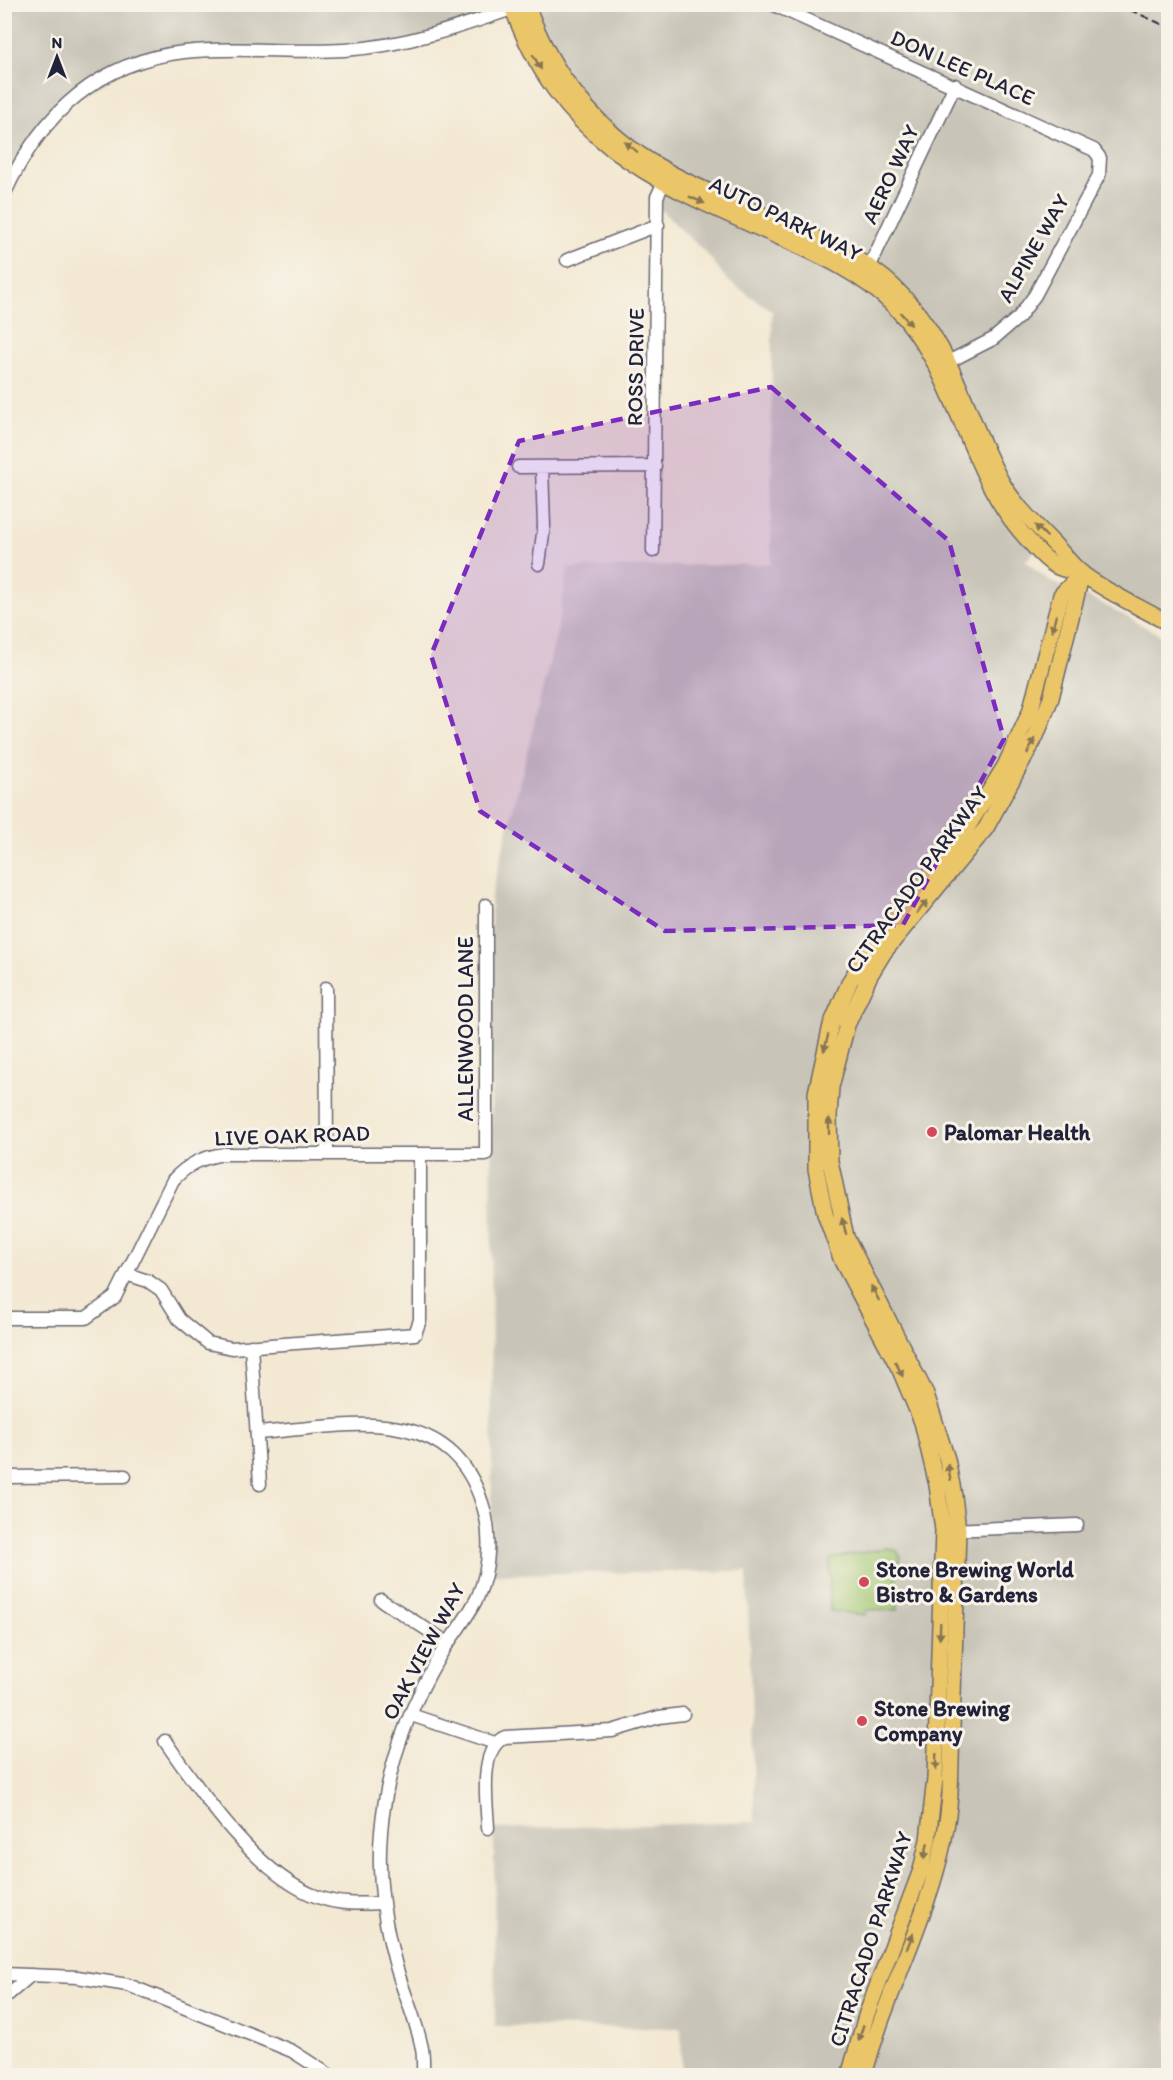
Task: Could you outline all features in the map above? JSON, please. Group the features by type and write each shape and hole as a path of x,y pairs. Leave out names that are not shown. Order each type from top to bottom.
{"main road":[{"name":"AUTO PARK WAY","path":"519,5 534,58 565,102 604,142 663,184 835,263 894,287 923,319 950,361 1002,482 1018,507 1082,573"},
{"name":"AUTO PARK WAY","path":"519,5 567,83 597,118 621,139 662,169 824,242 866,274 920,335 942,375 989,486 1004,512 1056,566 1082,573 1168,623"},
{"name":"CITRACADO PARKWAY","path":"849,2076 932,1884 948,1810 950,1530 947,1459 926,1394 846,1237 830,1161 831,1087 847,1025 870,975 884,952 986,828 1036,736 1051,698 1082,573"},
{"name":"CITRACADO PARKWAY","path":"864,2076 883,1993"}],"street":[{"name":"DON LEE PLACE","path":"772,4 1094,150 1100,158"},
{"path":"4,195 22,156 55,115 87,88 135,64 184,52 344,50 390,43 423,37 519,5"},
{"name":"AERO WAY","path":"866,274 955,86"},
{"name":"ALPINE WAY","path":"950,361 1001,333 1028,305 1099,174 1100,158"},
{"name":"ROSS DRIVE","path":"654,551 657,197 663,184"},
{"path":"567,260 658,225"},
{"path":"518,467 655,466"},
{"path":"539,564 544,526 542,467"},
{"name":"ALLENWOOD LANE","path":"486,904 486,1154"},
{"path":"326,988 327,1153"},
{"name":"LIVE OAK ROAD","path":"4,1318 86,1318 115,1298 173,1179 190,1165 209,1156 327,1153 486,1154"},
{"path":"126,1274 148,1281 160,1290 179,1319 208,1343 232,1348 415,1334 420,1320 420,1154"},
{"path":"251,1346 260,1484"},
{"name":"OAK VIEW WAY","path":"257,1433 381,1424 403,1427 442,1443 461,1461 476,1483 482,1500 489,1548 485,1576 477,1598 448,1643 411,1715 390,1780 381,1833 382,1903 395,1963 422,2045 423,2076"},
{"path":"4,1477 125,1476"},
{"path":"950,1530 1077,1526"},
{"path":"381,1600 448,1643"},
{"path":"488,1828 488,1757 495,1743 505,1737 612,1731 659,1717 683,1714"},
{"path":"411,1715 495,1743"},
{"path":"165,1741 196,1787 232,1830 264,1862 296,1887 342,1904 382,1903"},
{"path":"4,1974 104,1980 152,1993 292,2051 330,2076"},
{"path":"4,1998 31,1975"}],"highlighted area":[{"path":"771,387 949,541 1004,739 903,925 665,931 480,811 431,655 519,441"}],"shaded area":[{"path":"5,5 1168,5 1168,623 1065,565 1040,546 1025,561 1049,581 1099,602 1168,639 1168,2075 682,2075 681,2028 495,2026 494,1829 755,1822 747,1571 492,1574 491,897 557,632 568,568 771,564 772,311 727,280 708,255 648,198 661,175 592,122 521,7 408,42 203,51 134,64 61,109 5,194"}],"green space":[{"path":"887,1548 896,1550 900,1556 895,1587 898,1610 867,1610 865,1615 830,1611 830,1561 833,1558"}],"railway":[{"path":"1117,4 1168,27"}],"place":[{"name":"Palomar Health","path":"932,1132"},
{"name":"Stone Brewing World Bistro & Gardens","path":"864,1582"},
{"name":"Stone Brewing Company","path":"862,1721"}]}
